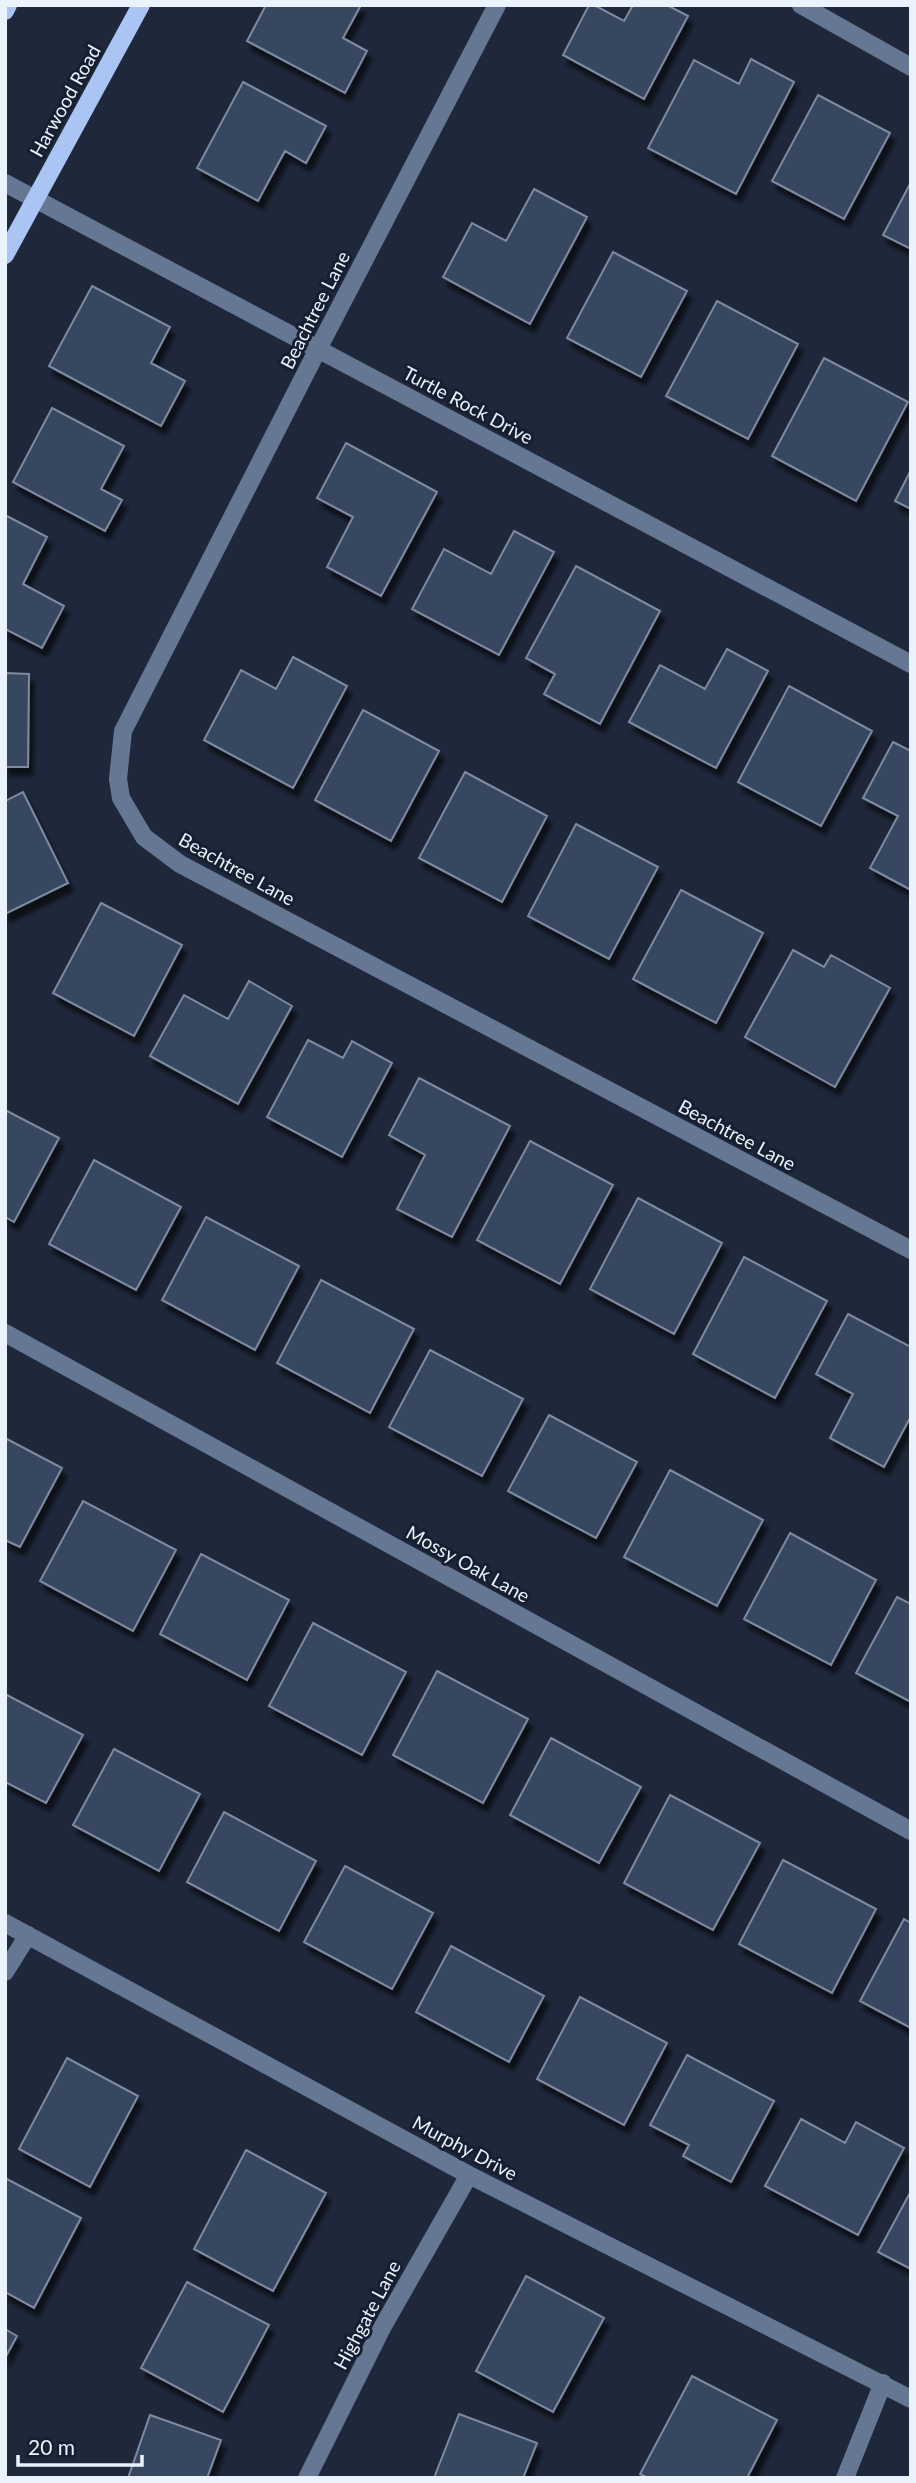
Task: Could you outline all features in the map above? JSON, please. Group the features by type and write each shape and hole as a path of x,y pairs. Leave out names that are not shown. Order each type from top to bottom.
{"main road":[{"path":"5,11 8,5"},
{"name":"Harwood Road","path":"5,255 141,5"}],"street":[{"name":"Beachtree Lane","path":"498,5 123,731 118,779 121,798 144,836 180,864 911,1250"},
{"path":"801,5 911,67"},
{"name":"Turtle Rock Drive","path":"5,183 911,664"},
{"name":"Mossy Oak Lane","path":"5,1333 911,1831"},
{"name":"Murphy Drive","path":"5,1923 469,2175 911,2399"},
{"path":"5,1972 28,1935"},
{"name":"Highgate Lane","path":"307,2478 383,2326 469,2175"},
{"path":"845,2478 883,2383"}],"building":[{"path":"266,5 361,5 343,38 367,51 345,93 247,41"},
{"path":"589,5 624,21 633,5 667,5 688,16 644,99 563,55"},
{"path":"751,59 794,82 736,194 648,148 694,60 739,84"},
{"path":"243,82 326,126 306,163 285,151 258,201 197,168"},
{"path":"818,95 890,133 844,219 772,181"},
{"path":"911,182 911,249 883,235"},
{"path":"534,189 587,217 530,324 443,277 472,223 506,241"},
{"path":"613,252 687,291 641,377 567,338"},
{"path":"92,286 170,327 151,363 185,381 161,426 49,366"},
{"path":"717,301 798,344 748,439 666,396"},
{"path":"824,358 908,402 856,501 772,456"},
{"path":"52,408 124,446 101,489 122,500 105,531 13,482"},
{"path":"346,443 437,492 381,596 327,567 353,517 317,498"},
{"path":"911,470 911,509 895,501"},
{"path":"5,515 47,537 23,584 64,606 42,648 5,629"},
{"path":"514,531 554,552 499,655 412,609 444,549 491,574"},
{"path":"576,566 660,611 600,724 544,694 555,674 526,658"},
{"path":"727,649 768,671 716,768 629,722 660,665 705,689"},
{"path":"293,657 347,686 293,788 204,740 241,670 276,689"},
{"path":"5,673 29,674 28,767 5,767"},
{"path":"789,686 872,731 821,826 738,782"},
{"path":"363,710 439,751 391,841 315,800"},
{"path":"893,742 911,751 911,890 870,868 898,816 863,798"},
{"path":"465,772 547,816 502,902 419,858"},
{"path":"23,792 68,883 5,914 5,801"},
{"path":"576,824 658,867 609,959 528,916"},
{"path":"681,890 763,933 716,1023 633,979"},
{"path":"101,903 182,945 134,1036 53,993"},
{"path":"793,950 824,967 831,955 890,988 835,1087 745,1037"},
{"path":"249,981 292,1006 238,1104 150,1056 184,995 228,1019"},
{"path":"308,1040 343,1058 352,1041 392,1063 342,1157 267,1117"},
{"path":"419,1078 510,1126 452,1237 397,1209 425,1155 389,1135"},
{"path":"5,1110 59,1138 14,1222 5,1217"},
{"path":"530,1141 613,1185 560,1284 477,1240"},
{"path":"94,1160 181,1207 136,1290 49,1244"},
{"path":"638,1198 722,1243 674,1334 590,1289"},
{"path":"206,1217 299,1266 255,1350 162,1300"},
{"path":"744,1257 827,1301 775,1398 693,1354"},
{"path":"321,1280 414,1329 370,1413 277,1363"},
{"path":"848,1314 911,1347 911,1416 884,1467 830,1438 853,1394 816,1374"},
{"path":"430,1350 523,1399 482,1476 389,1427"},
{"path":"549,1415 637,1462 596,1538 508,1491"},
{"path":"5,1438 62,1468 20,1547 5,1540"},
{"path":"670,1470 763,1520 717,1606 624,1557"},
{"path":"83,1501 176,1550 133,1631 40,1581"},
{"path":"790,1533 876,1580 831,1665 744,1619"},
{"path":"201,1554 289,1600 247,1680 160,1634"},
{"path":"897,1597 911,1604 911,1702 856,1673"},
{"path":"313,1623 406,1672 362,1755 269,1706"},
{"path":"437,1671 528,1719 483,1803 393,1755"},
{"path":"5,1694 83,1735 46,1803 5,1782"},
{"path":"551,1738 641,1787 599,1863 510,1815"},
{"path":"114,1749 200,1794 159,1871 73,1825"},
{"path":"670,1795 760,1843 713,1930 624,1883"},
{"path":"224,1812 316,1861 279,1931 187,1882"},
{"path":"783,1860 876,1909 832,1993 739,1944"},
{"path":"345,1866 433,1913 392,1989 304,1942"},
{"path":"904,1919 911,1923 911,2028 860,2001"},
{"path":"451,1946 544,1996 509,2062 416,2012"},
{"path":"580,1997 667,2043 624,2125 537,2079"},
{"path":"687,2055 774,2101 731,2182 683,2156 689,2145 650,2125"},
{"path":"67,2058 138,2096 90,2187 19,2149"},
{"path":"801,2119 845,2143 856,2122 904,2148 858,2235 765,2186"},
{"path":"246,2150 326,2193 273,2291 194,2249"},
{"path":"5,2178 81,2218 34,2308 5,2292"},
{"path":"911,2191 911,2269 878,2252"},
{"path":"526,2276 604,2318 553,2412 476,2371"},
{"path":"187,2282 269,2325 223,2412 141,2368"},
{"path":"5,2329 17,2336 5,2358"},
{"path":"692,2376 777,2420 747,2478 648,2478 640,2474"},
{"path":"459,2414 537,2443 523,2478 434,2478"},
{"path":"150,2415 221,2440 207,2478 128,2478"}]}
